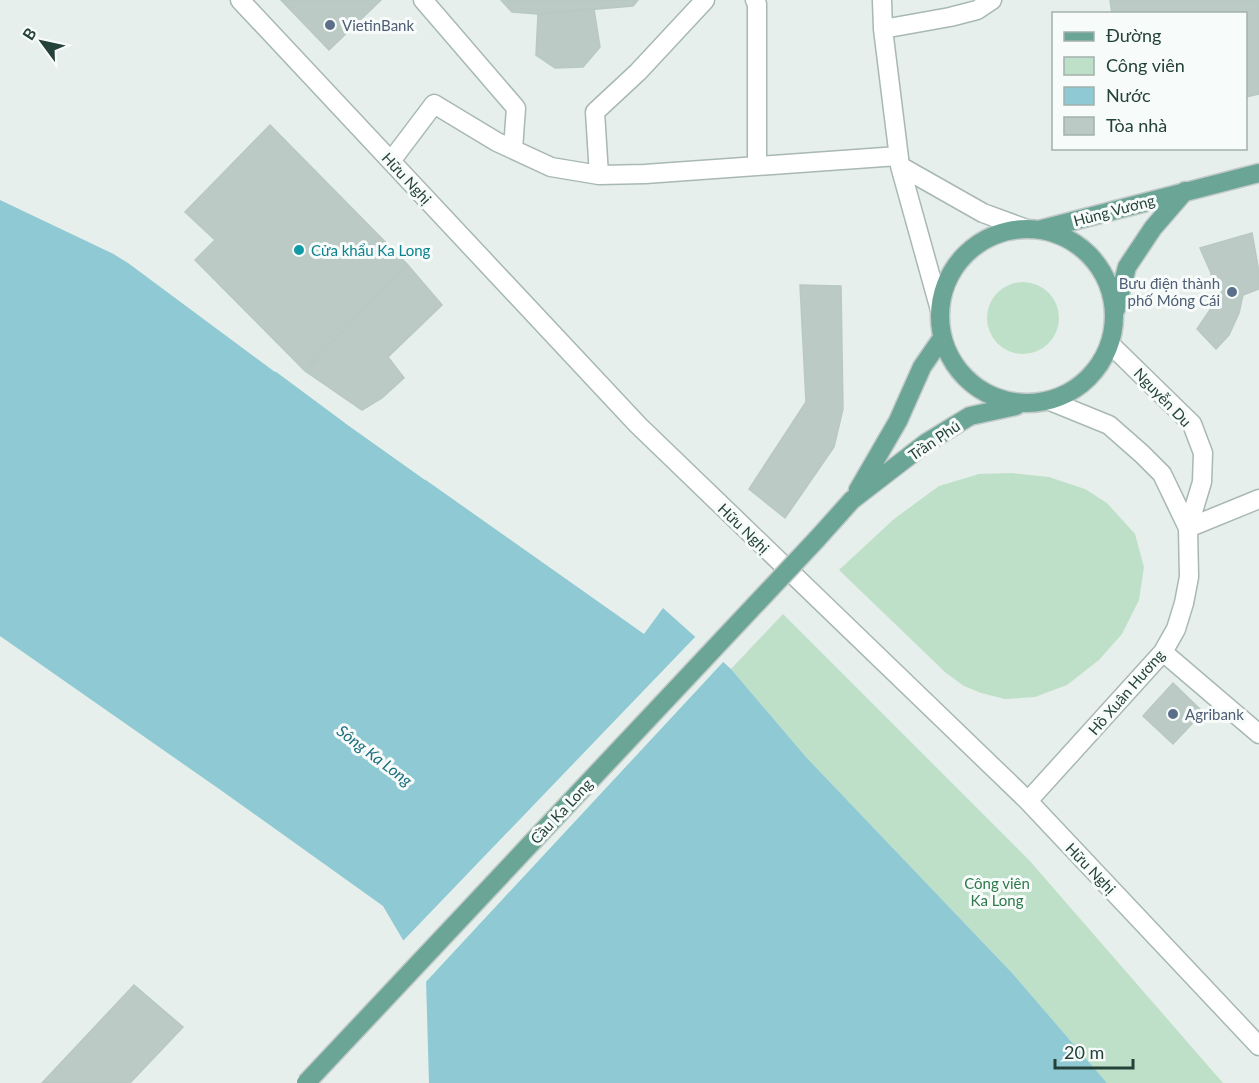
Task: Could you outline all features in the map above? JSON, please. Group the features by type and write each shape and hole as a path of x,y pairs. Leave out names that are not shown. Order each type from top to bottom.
{"main road":[{"name":"Hùng Vương","path":"1033,229 1185,191 1258,177"},
{"name":"Hùng Vương","path":"1115,313 1127,267 1153,228 1185,191"},
{"path":"1033,229 1070,239 1093,258 1109,284 1115,313 1110,344 1097,369 1076,389 1050,401 1026,404 998,399 973,386 953,364 942,338 940,310 945,285 957,262 976,245 999,233 1033,229"},
{"name":"Trần Phú","path":"852,500 898,421 922,367 942,338"},
{"name":"Trần Phú","path":"817,539 852,500 926,443 970,416 1026,404"},
{"name":"Cầu Ka Long","path":"306,1083 817,539"}],"street":[{"path":"423,0 516,108 513,149"},
{"path":"599,175 595,112 638,72 705,0"},
{"path":"755,0 757,4 757,166"},
{"path":"882,0 899,161 940,310"},
{"path":"884,29 968,13 992,0"},
{"name":"Hữu Nghị","path":"246,1 391,161 638,424 1028,801 1255,1033"},
{"path":"391,161 434,104 513,149 551,167 599,175 899,161 983,213 1033,229"},
{"name":"Nguyễn Du","path":"1110,344 1192,424 1203,453 1203,473 1188,528"},
{"path":"1050,401 1109,425 1142,454 1161,474 1175,497 1188,528 1259,499"},
{"name":"Hồ Xuân Hương","path":"1028,801 1163,652 1176,629 1184,603 1189,577 1188,528"},
{"path":"1163,652 1259,734"}],"green space":[{"path":"1023,282 1043,288 1053,298 1059,318 1053,338 1043,348 1023,354 1003,348 993,338 987,318 993,298 1003,288"},
{"path":"1012,473 1049,477 1085,489 1107,503 1135,534 1144,567 1139,600 1122,634 1099,660 1067,685 1035,697 1005,699 964,686 946,673 839,570 894,519 939,486 979,474"},
{"name":"Công viên Ka Long","path":"783,614 1029,860 1223,1083 1107,1083 1013,974 806,757 731,669"}],"water":[{"name":"Sông Ka Long","path":"0,200 124,259 345,423 644,634 663,608 731,669 806,757 1013,974 1107,1083 429,1083 426,979 383,906 0,636"}],"pier":[{"path":"120,254 277,370 275,372 115,255"},
{"path":"348,421 425,476 425,480 345,423"},
{"path":"697,635 725,660 423,985 423,980 401,943"}],"building":[{"name":"VietinBank","path":"281,0 381,0 329,50"},
{"path":"501,0 638,0 633,6 538,14 512,12"},
{"path":"1110,0 1259,0 1259,94 1247,97 1247,12 1112,12"},
{"path":"594,9 600,47 583,67 555,68 536,55 538,14"},
{"name":"Cửa khẩu Ka Long","path":"270,125 407,264 305,371 195,260 215,240 185,212"},
{"name":"Bưu điện thành phố Móng Cái","path":"1252,233 1259,272 1259,289 1243,295 1239,313 1229,335 1216,349 1197,329 1214,304 1211,273 1200,248"},
{"path":"407,264 442,305 388,357 404,378 382,398 362,410 305,371"},
{"path":"800,285 841,286 843,409 834,447 785,518 749,489 806,402"},
{"name":"Agribank","path":"1173,683 1203,712 1173,744 1143,716"},
{"path":"134,985 183,1027 130,1083 42,1083"}],"place":[{"name":"VietinBank","path":"330,25"},
{"name":"Cửa khẩu Ka Long","path":"299,250"},
{"name":"Bưu điện thành phố Móng Cái","path":"1232,292"},
{"name":"Agribank","path":"1173,714"}]}
